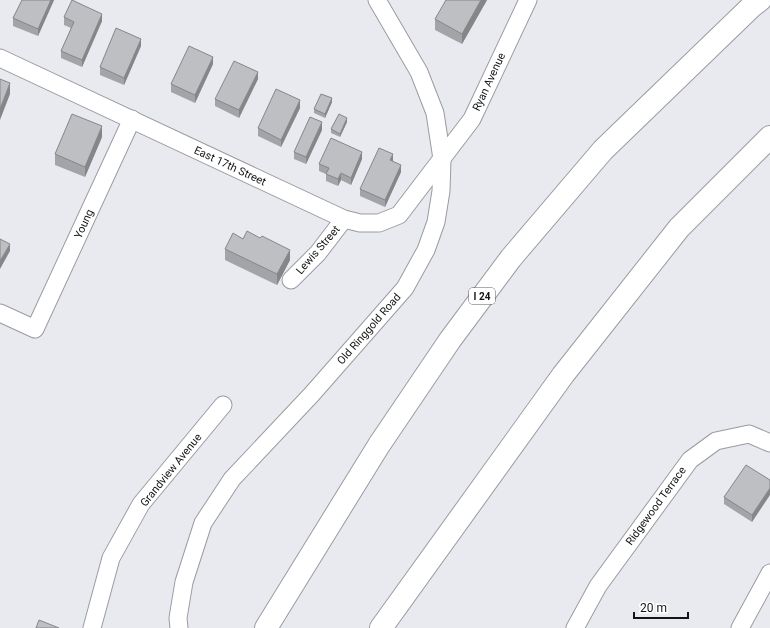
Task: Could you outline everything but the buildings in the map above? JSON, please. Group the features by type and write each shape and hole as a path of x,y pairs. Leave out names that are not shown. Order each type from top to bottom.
{"highway":[{"name":"I 24","path":"266,628 379,445 450,340 511,258 603,150 756,3"},
{"path":"382,628 568,369 679,228 770,137"}],"street":[{"name":"Old Ringgold Road","path":"179,628 178,618 184,582 203,523 232,479 312,394 405,288 426,250 436,222 441,192 442,159 435,113 419,72 377,0"},
{"name":"Ryan Avenue","path":"442,159 472,120 528,0"},
{"name":"East 17th Street","path":"0,58 344,219 360,223 379,223 399,215 442,159"},
{"name":"Young","path":"0,313 36,329 132,120"},
{"name":"Lewis Street","path":"291,280 318,253 344,219"},
{"name":"Grandview Avenue","path":"92,628 111,558 142,504 211,422 223,405"},
{"name":"Ridgewood Terrace","path":"575,628 598,586 690,460 716,440 749,434 770,443"},
{"path":"740,628 770,573"}]}
